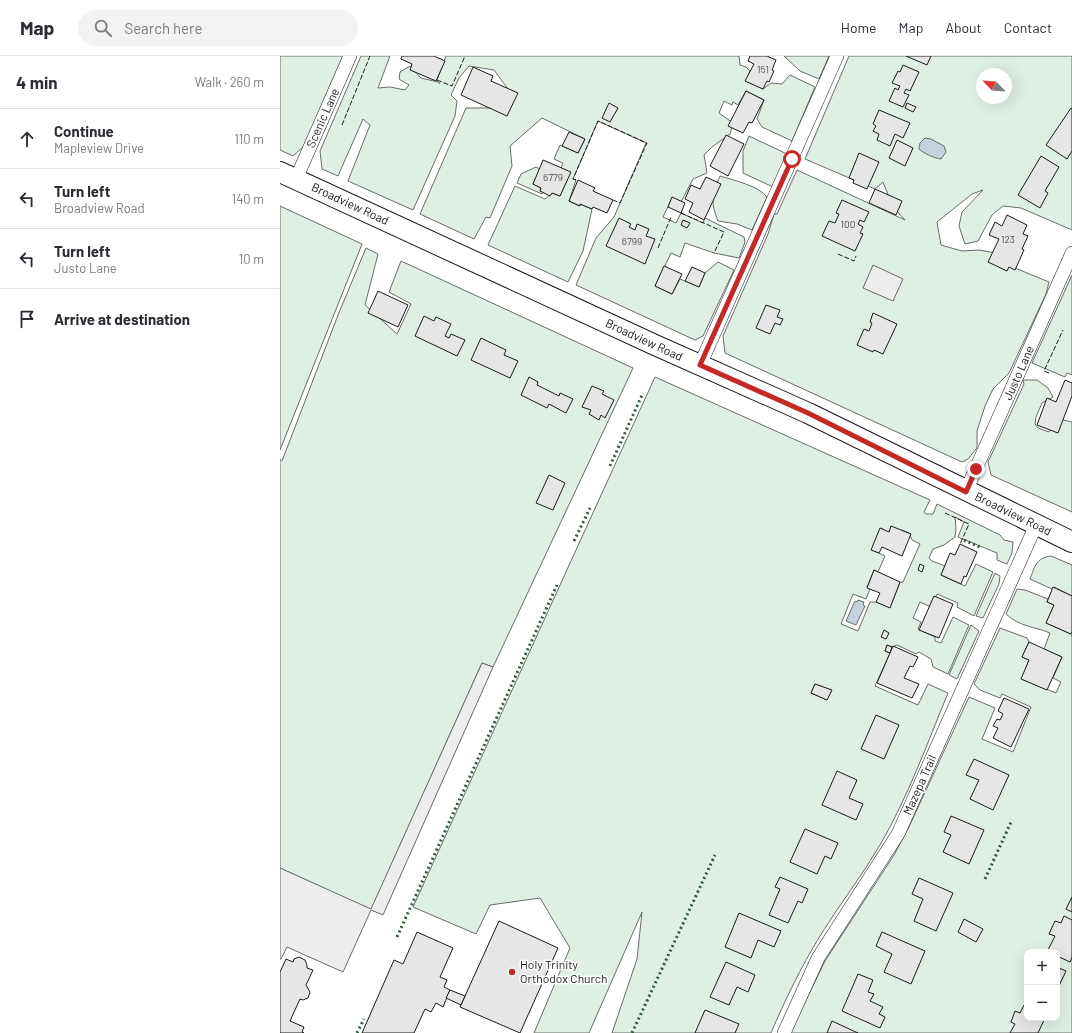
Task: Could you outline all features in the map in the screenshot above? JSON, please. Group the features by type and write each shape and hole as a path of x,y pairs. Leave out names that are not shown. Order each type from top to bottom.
{"main road":[{"name":"Broadview Road","path":"288,175 700,365 808,413 966,492 1072,542"}],"street":[{"name":"Scenic Lane","path":"288,175 350,56"},
{"path":"700,365 837,56"},
{"name":"Justo Lane","path":"966,492 1072,253"},
{"name":"Mazepa Trail","path":"784,1033 818,958 898,834 1036,525"}],"green space":[{"path":"280,56 343,56 304,146 293,156 280,150"},
{"path":"361,56 390,56 378,88 390,87 405,90 409,85 399,79 400,72 410,66 421,78 438,82 440,84 437,80 446,56 739,56 740,65 746,67 750,71 746,81 763,89 771,83 782,84 790,75 815,87 792,141 762,127 757,119 764,100 746,91 738,105 733,102 732,105 724,101 719,113 733,123 730,134 704,155 707,173 693,179 681,202 672,198 663,217 676,223 681,213 703,223 705,218 744,237 745,242 739,258 714,253 685,243 680,257 671,253 655,286 672,294 680,279 699,287 705,273 718,262 734,270 703,336 695,340 576,285 596,238 614,217 646,143 598,121 573,179 576,180 569,201 579,206 580,204 592,209 583,251 568,282 488,245 515,186 545,199 552,193 560,196 570,173 561,168 563,163 554,159 560,145 578,153 585,139 542,118 510,146 512,166 490,218 486,217 474,239 420,214 466,108 497,108 514,97 494,70 469,66 459,78 451,95 457,101 455,116 413,210 348,181 370,125 363,119 338,176 322,169 320,151"},
{"path":"784,56 829,56 819,79 800,71"},
{"path":"849,56 1072,56 1072,230 1021,208 1003,206 992,215 978,241 965,244 959,226 962,212 983,190 972,194 937,222 941,245 962,251 979,250 1001,254 1010,266 1049,282 1046,294 1009,373 993,389 985,406 977,431 977,448 968,459 962,462 725,353 723,336 768,234 774,214 777,214 797,170 905,220 893,207 883,182 875,189 805,159"},
{"path":"749,136 787,154 773,187 743,173 743,151"},
{"path":"536,167 540,169 533,184 541,188 540,191 543,192 542,194 517,183 521,174"},
{"path":"720,176 752,187 767,197 752,230 737,224 718,221 713,198"},
{"path":"280,206 362,244 280,450"},
{"path":"366,248 378,254 365,305 397,334 411,304 389,292 401,261 633,368 493,667 482,663 371,910 280,868 280,459 282,461 338,315"},
{"path":"1072,275 1072,375 1067,373 1065,377 1032,363"},
{"path":"655,377 930,500 924,512 926,514 933,514 937,504 1000,535 1004,540 1013,542 1012,553 1007,564 997,560 997,553 958,537 964,522 955,517 955,537 944,545 933,549 929,558 932,561 945,566 941,575 965,586 976,564 993,572 974,616 957,607 958,603 937,594 931,607 920,602 913,618 921,622 918,629 935,637 935,641 941,643 953,617 969,625 948,674 933,667 931,659 919,652 916,654 897,645 892,647 887,645 885,651 890,653 875,686 918,705 928,684 948,693 917,770 890,827 873,857 827,924 813,948 782,1008 771,1033 612,1033 637,959 642,912 589,1033 534,1033 570,948 540,898 490,905 476,934 413,907","holes":["881,528 884,532 892,535 902,530 909,533 912,540 920,544 903,582 900,582 890,607 876,602 870,602 858,631 841,624 853,594 866,599 870,589 867,587 874,570 878,572 885,556 872,550","815,684 831,690 827,700 811,693"]},
{"path":"1023,380 1037,380 1048,388 1053,397 1042,403 1036,417 1035,424 1038,428 1049,432 1059,419 1072,422 1072,512 991,475 988,462 1024,384"},
{"path":"1051,556 1072,565 1072,596 1054,587 1052,589 1030,579 1037,563 1046,557"},
{"path":"995,573 1000,576 999,584 983,618 976,616"},
{"path":"1017,589 1025,590 1048,599 1047,602 1054,605 1046,623 1071,634 1072,637 1072,1033 790,1033 825,961 894,855 908,829 969,697 995,708 982,739 1013,752 1031,707 1002,694 1000,698 980,690 974,684 1000,628 1027,638 1029,642 1022,657 1029,660 1022,679 1056,693 1061,682 1053,678 1062,657 1044,649 1050,633 1022,624 1006,614"},
{"path":"971,625 979,631 957,679 949,675"}],"shaded area":[{"path":"925,138 931,139 944,146 946,152 941,159 930,156 919,149 920,143"},
{"path":"873,265 903,279 893,301 863,288"},
{"path":"858,600 864,602 863,605 865,606 856,625 846,621 855,601 857,602"},
{"path":"482,663 493,667 383,915 371,910 343,972 287,947 280,959 280,868 371,909"}],"building":[{"path":"402,56 434,56 445,61 436,81 410,70 412,64 401,59"},
{"path":"750,56 767,56 776,60 772,70 774,71 769,82 767,81 763,89 745,81 754,64 748,61"},
{"path":"906,56 931,56 927,65"},
{"path":"903,65 919,72 910,91 906,89 904,93 909,95 903,107 889,101 895,88 898,90 900,86 892,83"},
{"path":"473,67 493,76 491,81 518,93 507,116 461,95"},
{"path":"746,91 764,100 752,123 749,122 743,133 728,126"},
{"path":"609,103 618,108 610,122 602,118"},
{"path":"907,103 916,107 913,112 905,108"},
{"path":"1071,108 1072,151 1067,159 1046,145"},
{"path":"879,110 910,123 903,138 895,134 890,146 877,140 879,134 873,131 876,126 873,124"},
{"path":"569,132 585,139 578,153 562,146"},
{"path":"726,135 744,144 728,176 710,166"},
{"path":"897,140 913,148 905,166 889,158"},
{"path":"859,153 879,162 867,189 853,183 854,180 849,178"},
{"path":"1041,156 1059,167 1045,191 1048,193 1040,208 1018,195"},
{"path":"543,160 571,172 560,196 552,193 550,196 540,191 541,188 533,184"},
{"path":"706,177 721,184 704,220 689,212 693,203 685,199 691,185 700,189"},
{"path":"578,180 595,188 593,191 613,200 607,213 593,207 592,209 580,204 580,206 569,201"},
{"path":"875,189 902,201 896,215 869,203"},
{"path":"672,197 685,203 681,213 668,207"},
{"path":"842,200 869,212 864,222 860,220 858,224 863,227 860,233 863,234 855,251 822,236 829,221 835,223 839,214 836,213"},
{"path":"1007,215 1027,225 1023,234 1028,236 1022,249 1024,250 1015,270 1009,267 1007,271 988,262 999,239 989,235 995,222 1002,226"},
{"path":"619,218 631,224 629,227 635,230 637,224 649,229 646,236 655,239 645,264 606,246"},
{"path":"683,220 690,223 687,228 681,225"},
{"path":"664,266 682,274 672,294 655,286"},
{"path":"692,267 705,273 699,287 685,281"},
{"path":"378,291 408,305 398,327 368,313"},
{"path":"766,305 780,310 777,317 783,319 780,325 775,323 770,334 756,328"},
{"path":"873,313 897,324 883,354 874,350 873,352 857,345 864,329 869,331"},
{"path":"424,316 434,321 436,317 451,324 445,336 449,338 451,334 465,340 457,356 415,336"},
{"path":"481,338 506,350 504,355 518,361 510,378 471,360"},
{"path":"529,377 538,382 537,385 559,396 560,393 573,399 566,413 549,404 547,408 521,395"},
{"path":"1065,380 1072,383 1072,396 1058,433 1037,425 1047,398 1056,402"},
{"path":"592,386 604,391 602,394 614,400 605,418 601,415 599,420 589,414 591,410 582,407"},
{"path":"549,475 565,483 553,510 536,503"},
{"path":"891,526 911,534 902,556 882,547 879,553 871,550 880,528 889,532"},
{"path":"960,544 977,552 966,577 964,576 961,584 941,575 950,553 955,555"},
{"path":"920,564 924,566 922,572 918,570"},
{"path":"874,570 900,582 890,608 876,602 880,593 867,588"},
{"path":"1053,587 1072,596 1071,634 1046,623 1054,605 1047,602"},
{"path":"934,596 953,604 939,638 919,630"},
{"path":"884,630 889,633 886,639 881,637"},
{"path":"1029,642 1062,657 1047,690 1021,679 1029,660 1022,657"},
{"path":"887,645 892,647 890,653 885,651"},
{"path":"893,646 918,657 913,667 910,666 904,678 919,684 912,698 877,683"},
{"path":"815,684 832,690 827,700 811,693"},
{"path":"1004,698 1029,709 1011,747 993,738 998,728 993,726 997,719 1000,720 1003,714 998,711"},
{"path":"876,715 899,725 884,759 861,749"},
{"path":"974,759 1009,775 993,810 970,799 979,780 966,775"},
{"path":"837,771 857,780 849,798 863,804 856,820 822,805"},
{"path":"951,816 984,830 969,864 943,852 951,835 944,832"},
{"path":"805,829 838,843 831,859 825,856 817,874 790,862"},
{"path":"780,877 808,889 802,903 798,901 788,923 769,915 780,889 775,887"},
{"path":"919,878 953,893 936,931 914,921 923,899 912,894"},
{"path":"1072,897 1072,912 1066,909"},
{"path":"739,913 781,931 774,947 758,940 751,958 725,947"},
{"path":"1064,916 1072,920 1072,957 1070,962 1060,957 1060,949 1048,949 1055,936 1049,934 1055,921 1061,923"},
{"path":"964,919 983,929 976,942 958,932"},
{"name":"Holy Trinity Orthodox Church","path":"499,921 558,948 520,1033 460,1007"},
{"path":"417,932 453,948 440,977 447,980 444,987 450,990 443,1007 436,1003 431,1012 425,1009 414,1033 362,1033 394,960 403,964"},
{"path":"882,932 925,951 911,984 884,972 892,954 876,946"},
{"path":"299,957 305,960 307,968 313,970 306,985 310,992 308,998 303,1000 300,999 290,1021 304,1027 302,1032 304,1033 280,1033 280,972 286,959 293,962 294,959"},
{"path":"726,962 755,975 748,992 737,987 729,1005 710,997"},
{"path":"1060,968 1066,971 1060,984"},
{"path":"858,974 873,980 868,992 874,994 870,1001 883,1007 879,1014 885,1017 880,1028 842,1011"},
{"path":"450,990 465,996 461,1005 446,998"},
{"path":"1024,1005 1024,1021 1044,1021 1038,1033 1010,1033 1015,1024 1011,1022 1015,1011 1020,1013"},
{"path":"705,1010 739,1024 735,1033 695,1033"},
{"path":"832,1021 858,1033 827,1033"}],"hedge":[{"path":"610,466 643,393"},
{"path":"574,541 590,508"},
{"path":"964,540 982,548"},
{"path":"397,937 557,585"},
{"path":"985,879 1012,820"},
{"path":"632,1033 715,855"},
{"path":"357,1033 364,1019"}],"fence":[{"path":"342,125 370,56"},
{"path":"437,80 452,86 465,56"},
{"path":"576,180 573,179 598,121 647,143 620,203 613,200"},
{"path":"681,213 724,232 714,253"},
{"path":"658,248 671,217"},
{"path":"838,254 854,261 856,256"},
{"path":"1049,373 1044,371 1063,330"},
{"path":"945,513 969,524 960,544"}],"place":[{"name":"Holy Trinity Orthodox Church","path":"512,972"}],"route":[{"path":"792,159 700,365 808,413 966,492 976,469"}]}
